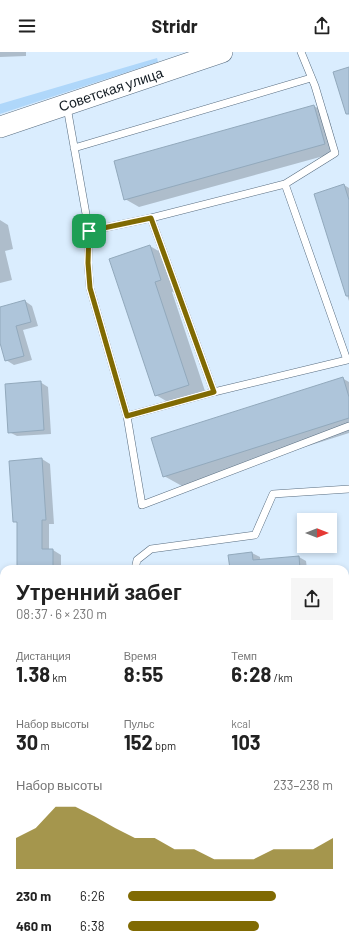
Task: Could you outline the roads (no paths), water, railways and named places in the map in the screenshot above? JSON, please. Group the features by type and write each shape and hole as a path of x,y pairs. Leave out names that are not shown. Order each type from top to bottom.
{"main road":[{"name":"Советская улица","path":"0,127 222,52"}],"lane":[{"path":"89,231 151,218 285,184 335,153 311,78 300,52"},
{"path":"74,148 311,78"},
{"path":"67,105 89,231 88,263 90,288 127,416 142,505 349,426"},
{"path":"127,416 214,392 348,362 285,184"},
{"path":"151,218 214,392"},
{"path":"136,565 137,560 151,549 255,535 273,494 349,489"}]}
